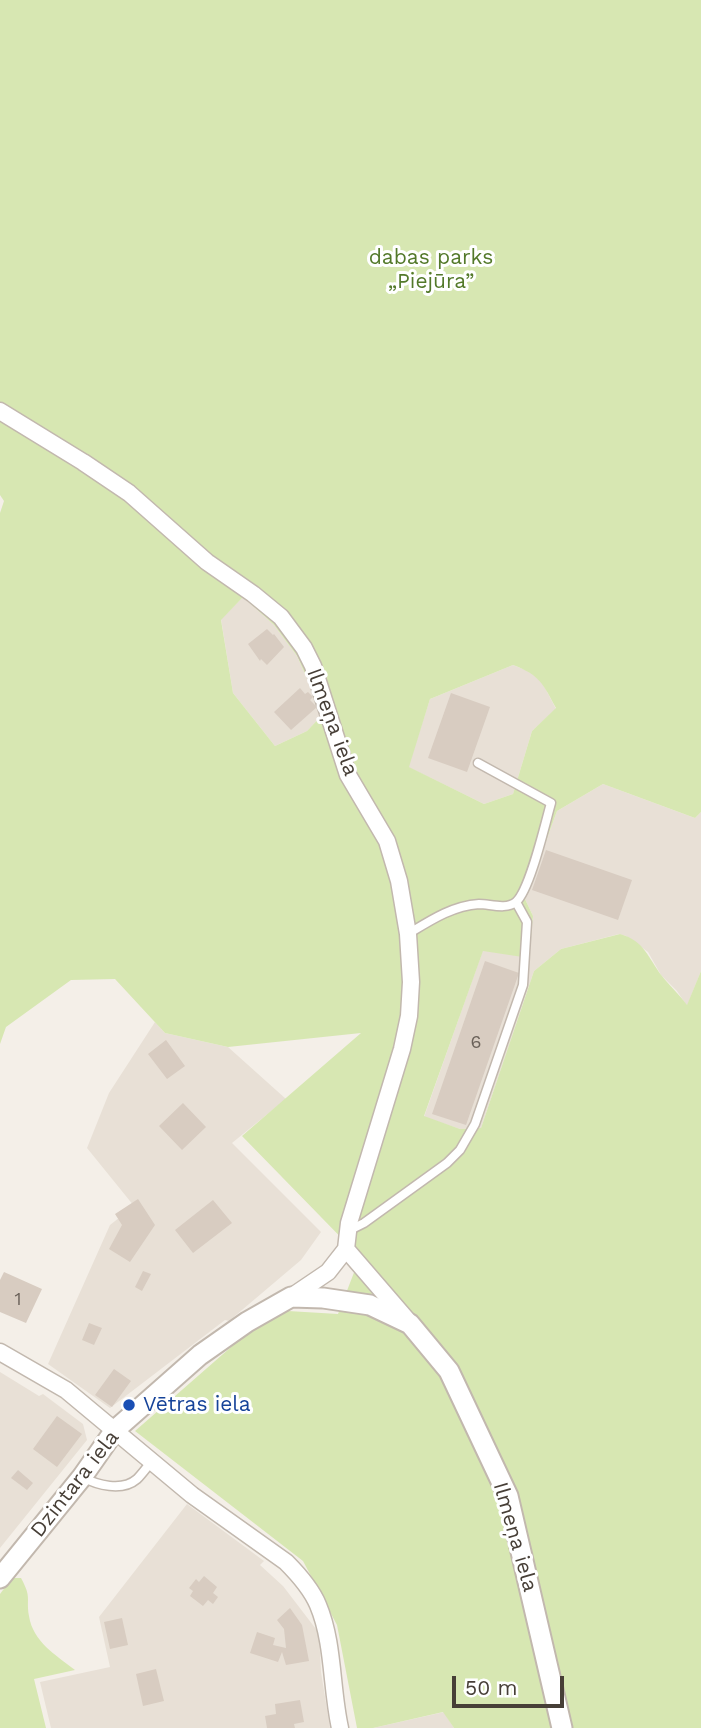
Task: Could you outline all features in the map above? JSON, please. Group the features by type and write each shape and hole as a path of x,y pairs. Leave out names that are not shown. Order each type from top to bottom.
{"street":[{"name":"Ilmeņa iela","path":"0,411 129,493 207,562 281,617 313,666 348,775 387,841 399,881 408,934 411,982 410,1016 402,1049 348,1231 346,1249 449,1371 508,1496 562,1728"},
{"path":"291,1297 328,1272 346,1249"},
{"name":"Ilmeņa iela","path":"291,1297 323,1298 370,1306 410,1324"},
{"name":"Dzintara iela","path":"0,1578 82,1477 116,1430 200,1355 247,1322 291,1297"},
{"path":"0,1352 66,1390 192,1495 286,1562 309,1588 318,1605 324,1625 340,1728"}],"lane":[{"path":"408,934 455,908 479,904 506,906 516,902 524,889 551,803 478,763"},
{"path":"348,1231 364,1223 447,1163 460,1150 475,1124 523,985 527,922 516,902"},
{"path":"82,1477 94,1483 116,1486 135,1481 152,1461"}],"shaded area":[{"path":"243,597 274,625 297,656 323,714 307,731 275,746 233,693 221,619"},
{"path":"513,665 531,672 542,682 556,709 532,731 513,794 484,804 408,767 430,699"},
{"path":"603,784 695,818 701,812 701,971 687,1006 661,975 648,952 626,936 619,934 561,949 534,971 481,1128 460,1129 424,1117 483,950 529,957 533,916 525,899 557,811"},
{"path":"155,1022 165,1033 228,1047 286,1099 232,1143 321,1232 301,1260 229,1321 225,1320 110,1408 48,1364 110,1225 134,1206 87,1148 109,1093"},
{"path":"0,1372 39,1396 43,1394 83,1424 87,1440 0,1548"},
{"path":"187,1504 264,1561 260,1565 283,1586 319,1633 321,1672 330,1728 51,1728 40,1682 110,1667 99,1617"},
{"path":"444,1712 454,1728 373,1728"}],"green space":[{"name":"dabas parks „Piejūra”","path":"0,0 701,0 701,812 695,818 603,784 557,811 525,899 533,916 529,958 483,951 424,1116 460,1129 481,1128 534,971 561,949 620,934 628,937 641,946 687,1005 701,971 701,1728 454,1728 443,1712 373,1728 357,1728 337,1625 303,1561 135,1431 254,1327 288,1311 338,1314 360,1257 242,1136 361,1033 228,1047 165,1033 115,979 71,980 6,1027 0,1044 0,513 4,501 0,495","holes":["243,597 274,625 297,656 323,714 307,731 275,746 233,693 221,620","513,665 540,681 556,708 532,731 513,794 484,804 409,767 430,699"]},
{"path":"12,1578 21,1578 28,1594 31,1625 40,1641 75,1670 34,1679 46,1728 0,1728 0,1594"}],"building":[{"path":"267,629 284,647 267,665 261,659 260,661 248,644"},
{"path":"300,688 313,697 310,700 317,707 291,730 274,712"},
{"path":"451,693 490,707 467,772 428,758"},
{"path":"546,850 632,880 618,920 532,890"},
{"path":"485,961 519,973 466,1125 432,1114"},
{"path":"166,1040 185,1066 167,1079 148,1054"},
{"path":"183,1103 206,1127 182,1150 159,1126"},
{"path":"138,1199 155,1225 130,1262 109,1249 122,1225 115,1214"},
{"path":"213,1200 232,1223 193,1253 175,1230"},
{"path":"143,1271 151,1274 142,1291 135,1287"},
{"path":"4,1272 42,1289 26,1323 0,1312 0,1280"},
{"path":"89,1323 102,1328 94,1345 82,1340"},
{"path":"114,1369 131,1381 112,1407 95,1395"},
{"path":"57,1416 82,1434 57,1467 33,1449"},
{"path":"18,1470 33,1483 27,1490 11,1478"},
{"path":"204,1576 217,1587 213,1593 218,1597 213,1604 208,1600 203,1606 190,1596 193,1591 189,1588 196,1579 199,1582"},
{"path":"290,1608 302,1625 309,1661 286,1665 282,1652 278,1662 250,1653 257,1632 275,1638 273,1645 286,1648 284,1629 277,1620"},
{"path":"122,1618 128,1645 110,1649 104,1622"},
{"path":"156,1669 164,1701 143,1706 136,1674"},
{"path":"300,1700 304,1722 294,1724 295,1728 267,1728 265,1716 276,1714 275,1704"}],"place":[{"name":"Vētras iela","path":"129,1405"}]}
